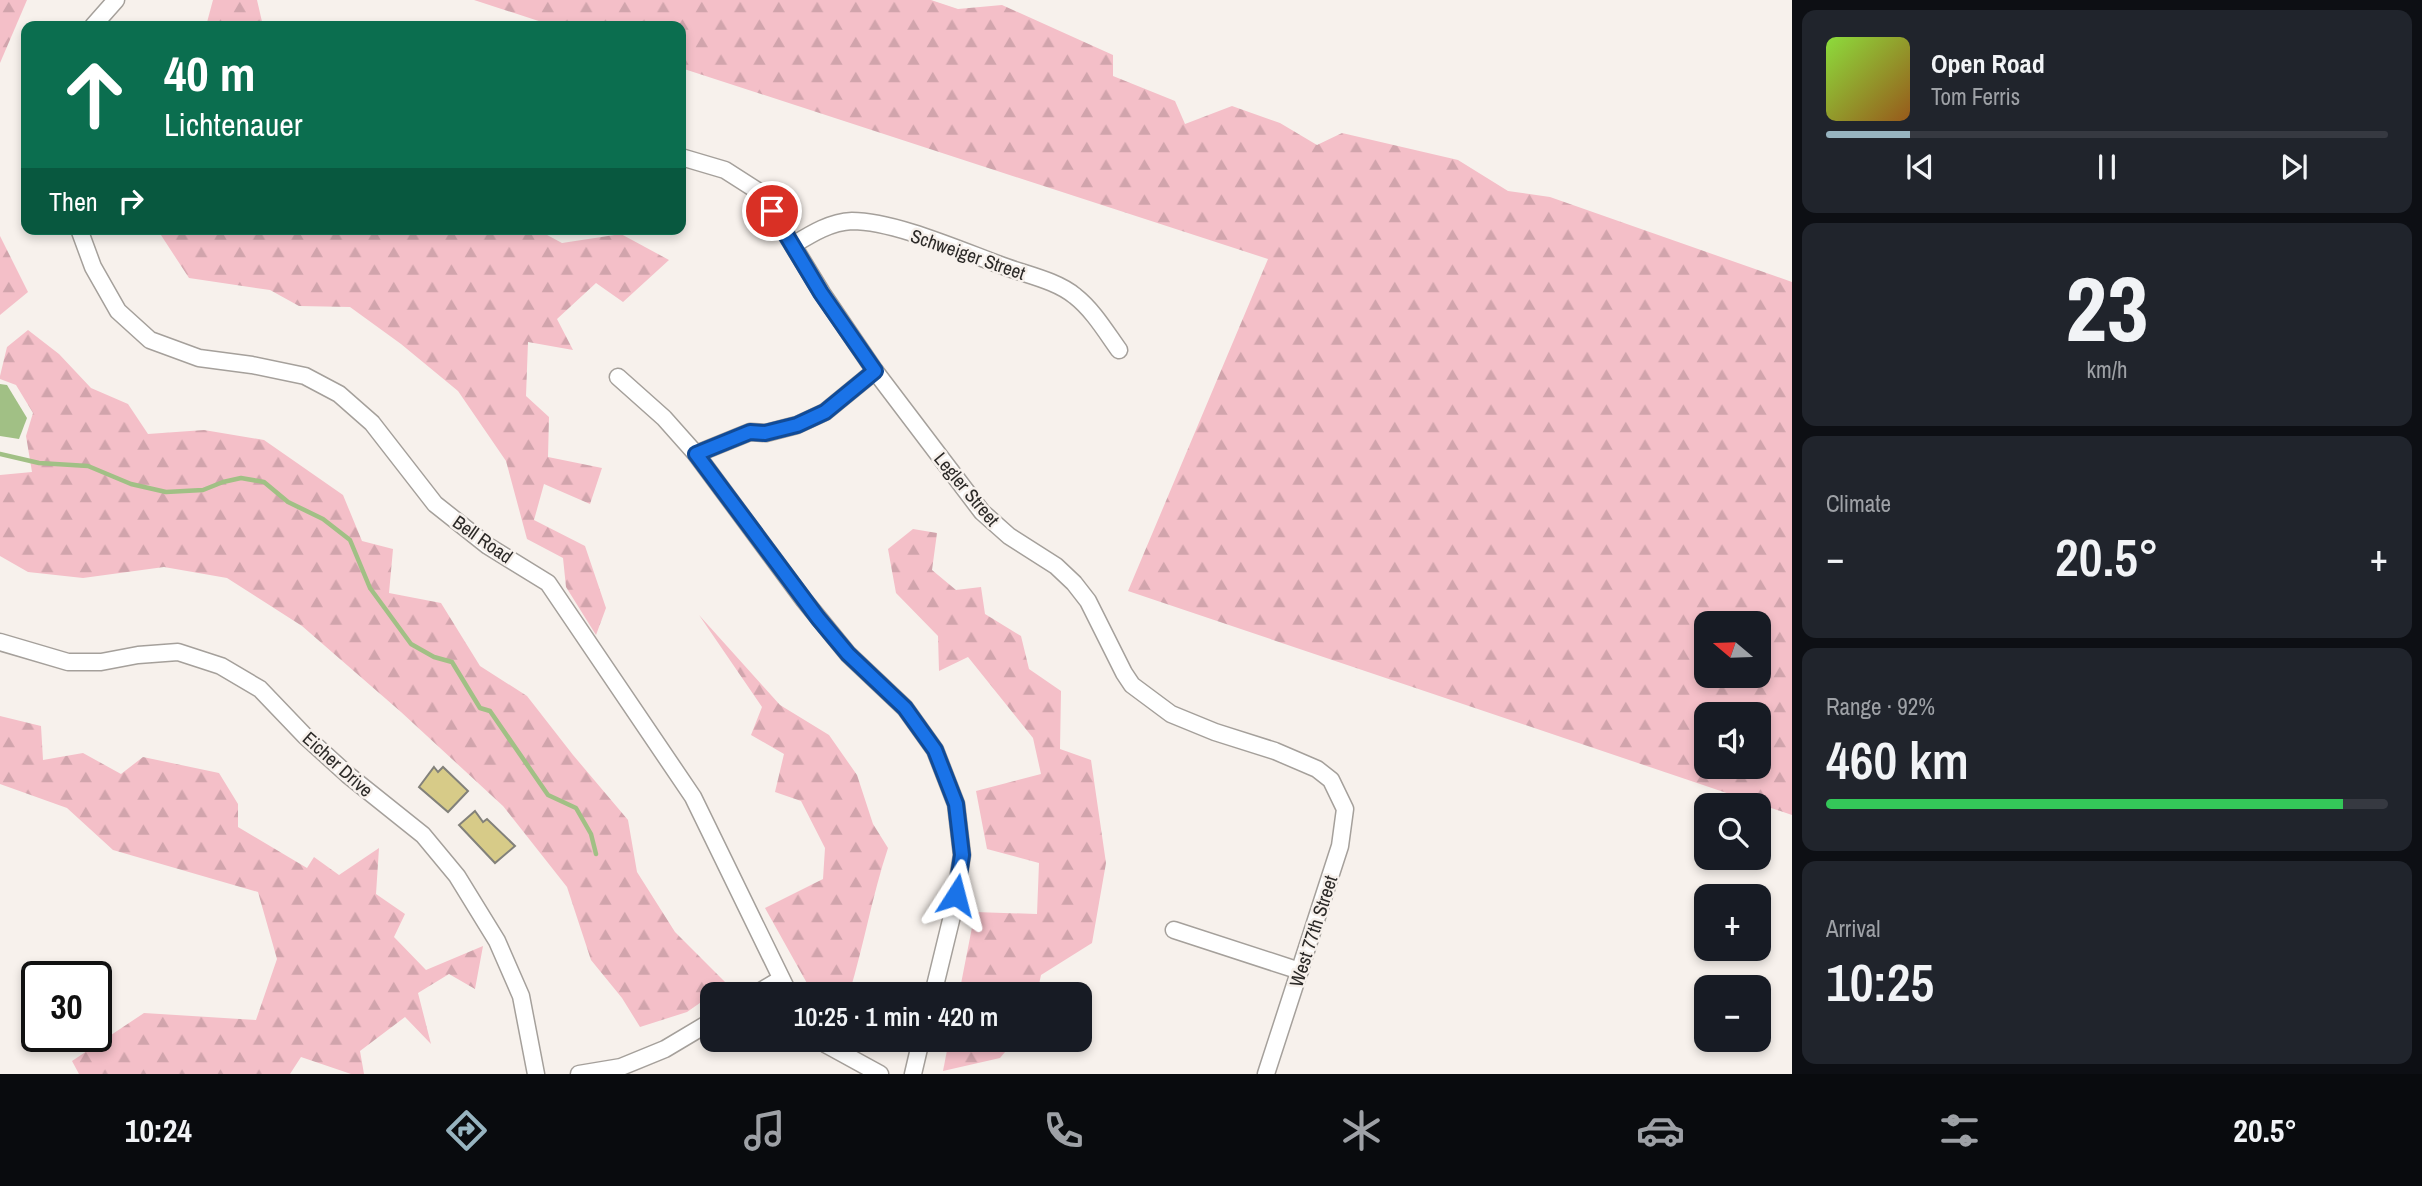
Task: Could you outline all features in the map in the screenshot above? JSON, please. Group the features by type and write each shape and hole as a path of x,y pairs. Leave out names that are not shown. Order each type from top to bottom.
{"street":[{"path":"97,21 116,0"},
{"name":"Legler Street","path":"686,158 725,170 761,193 821,293 875,371 982,512 1009,536 1056,566 1074,583 1088,601 1124,673 1145,696 1171,714 1317,769 1335,786"},
{"name":"Schweiger Street","path":"793,245 830,226 851,221 878,223 938,242 1073,294 1084,304 1119,350"},
{"name":"Bell Road","path":"81,235 93,267 118,311 150,340 198,358 305,376 339,394 372,422 435,505 488,546 548,583 694,797 783,982"},
{"path":"696,454 750,432 765,433 797,425 825,412 875,371"},
{"path":"618,377 664,418 696,454 804,600 848,654 905,708 935,750 956,804 962,855 952,915 936,982"},
{"name":"Eicher Drive","path":"0,642 68,662 101,662 138,655 178,652 221,666 260,689 304,736 423,835 457,876 497,941 521,996 536,1074"},
{"name":"West 77th Street","path":"1266,1074 1340,846 1345,809 1335,786"},
{"path":"1174,930 1300,971"},
{"path":"579,1074 621,1067 665,1049 700,1028"},
{"path":"840,1052 880,1074"},
{"path":"913,1074 918,1052"}],"green space":[{"path":"0,0 27,0 0,63"},
{"path":"213,0 257,0 262,21 207,21"},
{"path":"474,0 931,0 958,9 1002,5 1113,55 1113,76 1175,101 1185,124 1232,106 1280,123 1317,145 1342,133 1458,160 1508,191 1550,197 1792,282 1792,815 1771,808 1771,793 1727,793 1128,591 1268,259 686,70 686,21 539,21"},
{"path":"161,235 547,235 562,243 623,235 669,260 623,302 596,283 557,319 573,350 528,342 526,396 549,417 548,457 602,468 590,504 544,484 534,520 585,546 606,608 596,635 566,587 563,558 527,539 506,461 458,391 401,344 350,307 299,306 270,290 189,278"},
{"path":"0,236 28,292 0,315"},
{"path":"28,330 59,354 91,388 128,404 148,434 204,430 264,440 343,495 362,541 393,549 389,593 441,603 480,666 527,696 628,820 637,872 675,932 725,982 700,982 700,1003 687,1012 640,1027 622,998 591,960 567,887 503,806 302,626 227,578 164,567 83,578 28,572 0,556 0,475 32,472 26,436 33,413 16,385 0,379 7,347"},
{"path":"913,529 937,533 932,570 956,590 981,587 985,614 1021,636 1029,669 1061,691 1060,749 1091,760 1106,863 1092,943 1041,975 1040,982 961,982 975,912 1037,914 1039,863 987,849 976,791 1041,774 1033,738 968,657 939,671 938,636 896,593 888,549"},
{"path":"699,615 780,705 829,735 857,775 873,824 888,848 852,982 806,982 765,908 823,879 825,848 801,801 775,792 784,754 751,735 762,707"},
{"path":"0,716 41,726 43,760 83,753 121,774 143,757 219,773 238,804 238,827 307,868 314,857 339,875 379,848 376,894 405,914 394,937 426,970 483,946 475,989 449,974 418,993 431,1044 405,1017 360,1051 364,1074 351,1074 301,1057 290,1074 79,1074 72,1061 86,1052 112,1052 112,1034 144,1013 256,1020 277,959 258,892 113,850 67,808 0,784"},
{"path":"947,1052 1005,1052 1000,1058 943,1071"}],"shaded area":[{"path":"0,384 7,385 27,418 19,439 0,436"}],"building":[{"path":"434,767 438,772 443,767 468,791 448,812 419,787"},
{"path":"475,811 483,822 487,819 515,846 495,863 459,825"}],"waterway":[{"path":"0,454 39,463 88,466 131,484 166,492 203,490 241,478 264,482 288,502 323,519 350,540 370,588 411,644 434,657 452,662 480,708 490,711 548,795 576,808 591,834 596,854"}],"route":[{"path":"772,211 821,293 875,371 825,412 797,425 765,433 750,432 696,454 818,618 848,654 905,708 935,750 956,804 962,855 956,895"}]}
